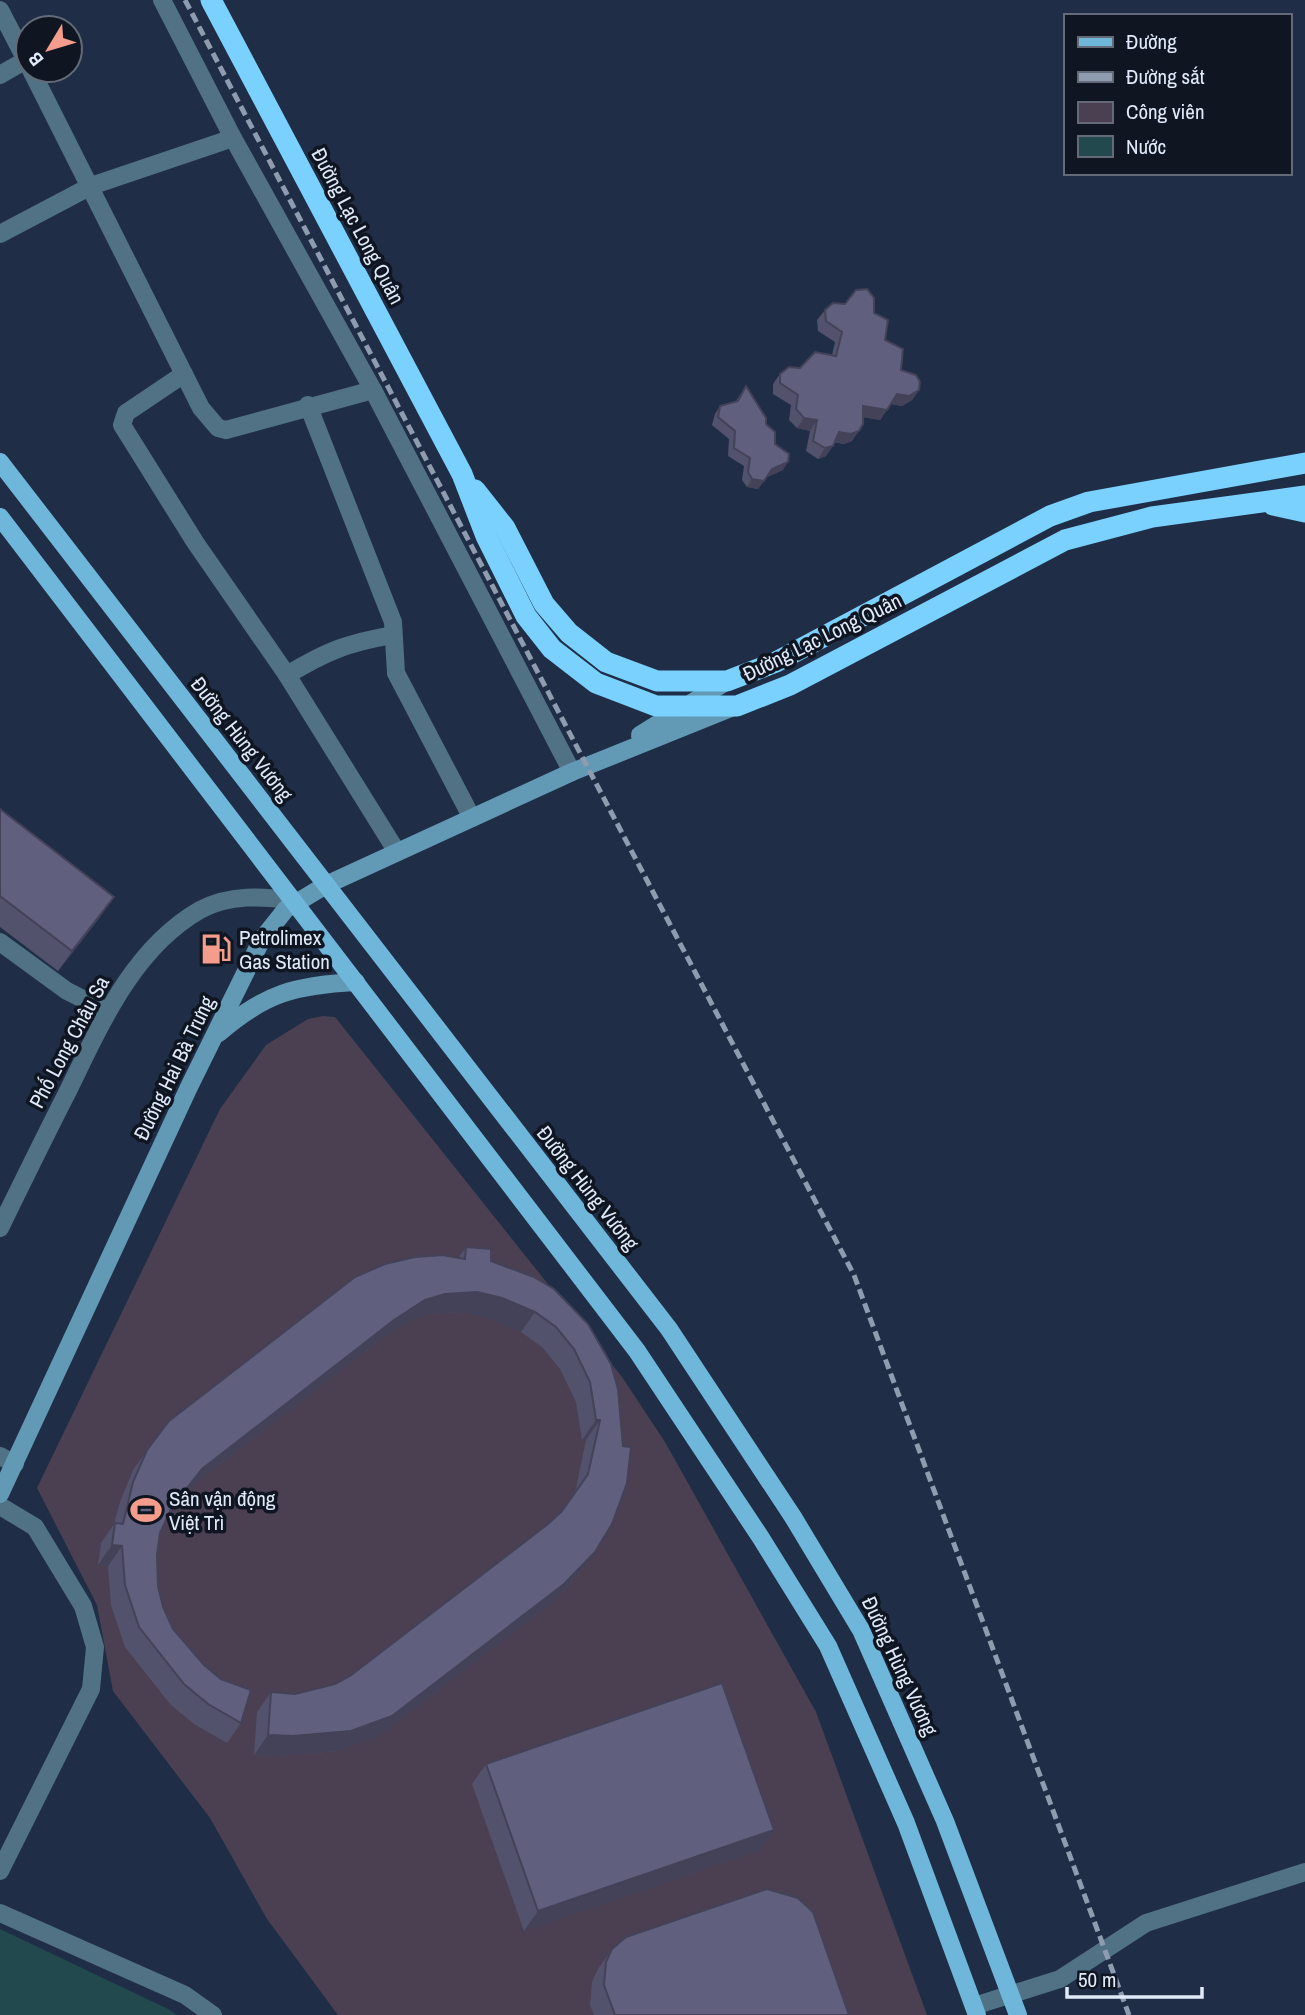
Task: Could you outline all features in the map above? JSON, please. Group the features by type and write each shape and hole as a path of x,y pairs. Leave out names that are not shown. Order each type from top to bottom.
{"highway":[{"name":"Đường Lạc Long Quân","path":"211,0 463,474 486,536 526,616 552,649 596,683 656,706 737,706 790,685 1065,540 1152,517 1305,496"},
{"name":"Đường Lạc Long Quân","path":"463,474 505,528 544,604 578,640 606,662 657,681 727,681 776,662 1050,516 1089,502 1305,463"},
{"path":"1257,501 1305,512"}],"main road":[{"name":"Đường Hùng Vương","path":"0,462 669,1329 832,1577 861,1630 945,1821 1018,2015"},
{"path":"0,517 637,1351 798,1596 828,1646 906,1823 975,2011"}],"street":[{"path":"162,0 233,138 373,390 572,772"},
{"path":"0,10 14,38"},
{"path":"38,84 201,408 218,428 226,430 308,405 373,390"},
{"path":"0,233 91,186 233,138"},
{"path":"184,374 126,413 122,425 195,542 287,675 397,852"},
{"path":"308,405 368,551 393,622 396,673 472,817"},
{"path":"287,675 324,652 351,642 393,635"},
{"name":"Đường Hai Bà Trưng","path":"601,759 727,681"},
{"name":"Đường Hai Bà Trưng","path":"0,1494 8,1460 213,1037 262,939 295,901 601,759 737,706"},
{"name":"Phố Long Châu Sa","path":"2,1219 107,1011 151,950 202,909 245,897 295,901"},
{"path":"0,942 67,991 107,1011"},
{"path":"213,1037 245,1010 272,995 309,985 356,982"},
{"path":"0,1506 35,1527 83,1606 95,1647 91,1689 0,1871"},
{"path":"975,2011 1011,1995 1060,1979 1146,1923 1305,1872"},
{"path":"0,1913 185,1995 213,2015"}],"green space":[{"path":"335,1017 622,1377 665,1442 816,1712 927,2015 338,2015 267,1919 210,1818 113,1691 97,1605 37,1488 220,1109 266,1045 308,1019"}],"water":[{"path":"0,1929 168,2009 177,2015 0,2015"}],"building":[{"path":"867,289 874,298 874,313 888,320 885,340 903,349 901,370 916,375 920,382 919,390 909,396 897,394 887,410 863,406 863,424 859,431 851,434 839,432 833,446 825,448 813,441 817,420 804,418 796,409 798,395 780,383 780,374 789,367 800,368 815,352 836,356 842,332 826,321 825,310 833,303 845,304 856,290"},
{"path":"746,386 766,418 766,424 775,432 775,444 789,454 788,462 772,469 764,481 752,479 748,472 750,458 734,448 735,431 718,417 720,406 738,401"},
{"path":"0,809 114,897 72,951 0,896"},
{"name":"Sân vận động Việt Trì","path":"466,1247 491,1249 491,1261 534,1277 554,1289 588,1324 611,1364 618,1389 623,1446 631,1447 627,1483 612,1524 595,1552 564,1584 392,1716 351,1731 293,1736 268,1735 271,1692 295,1694 335,1684 350,1676 562,1511 588,1474 600,1420 596,1420 590,1382 574,1349 556,1327 535,1312 502,1298 477,1292 445,1294 425,1300 394,1320 202,1469 172,1507 160,1533 157,1555 158,1586 163,1607 173,1629 204,1665 221,1679 251,1690 241,1723 208,1704 184,1684 139,1627 125,1585 122,1546 112,1545 115,1523 123,1524 133,1482 147,1450 169,1421 355,1277 385,1264 415,1257 443,1255 465,1259"},
{"path":"722,1683 774,1830 538,1911 486,1764"},
{"path":"767,1889 798,1898 813,1912 849,2015 615,2015 604,1985 606,1962 612,1949 626,1937"}],"railway":[{"path":"185,0 854,1275 1129,2015"}],"place":[{"name":"Petrolimex Gas Station","path":"216,949"},
{"name":"Sân vận động Việt Trì","path":"146,1510"}]}
